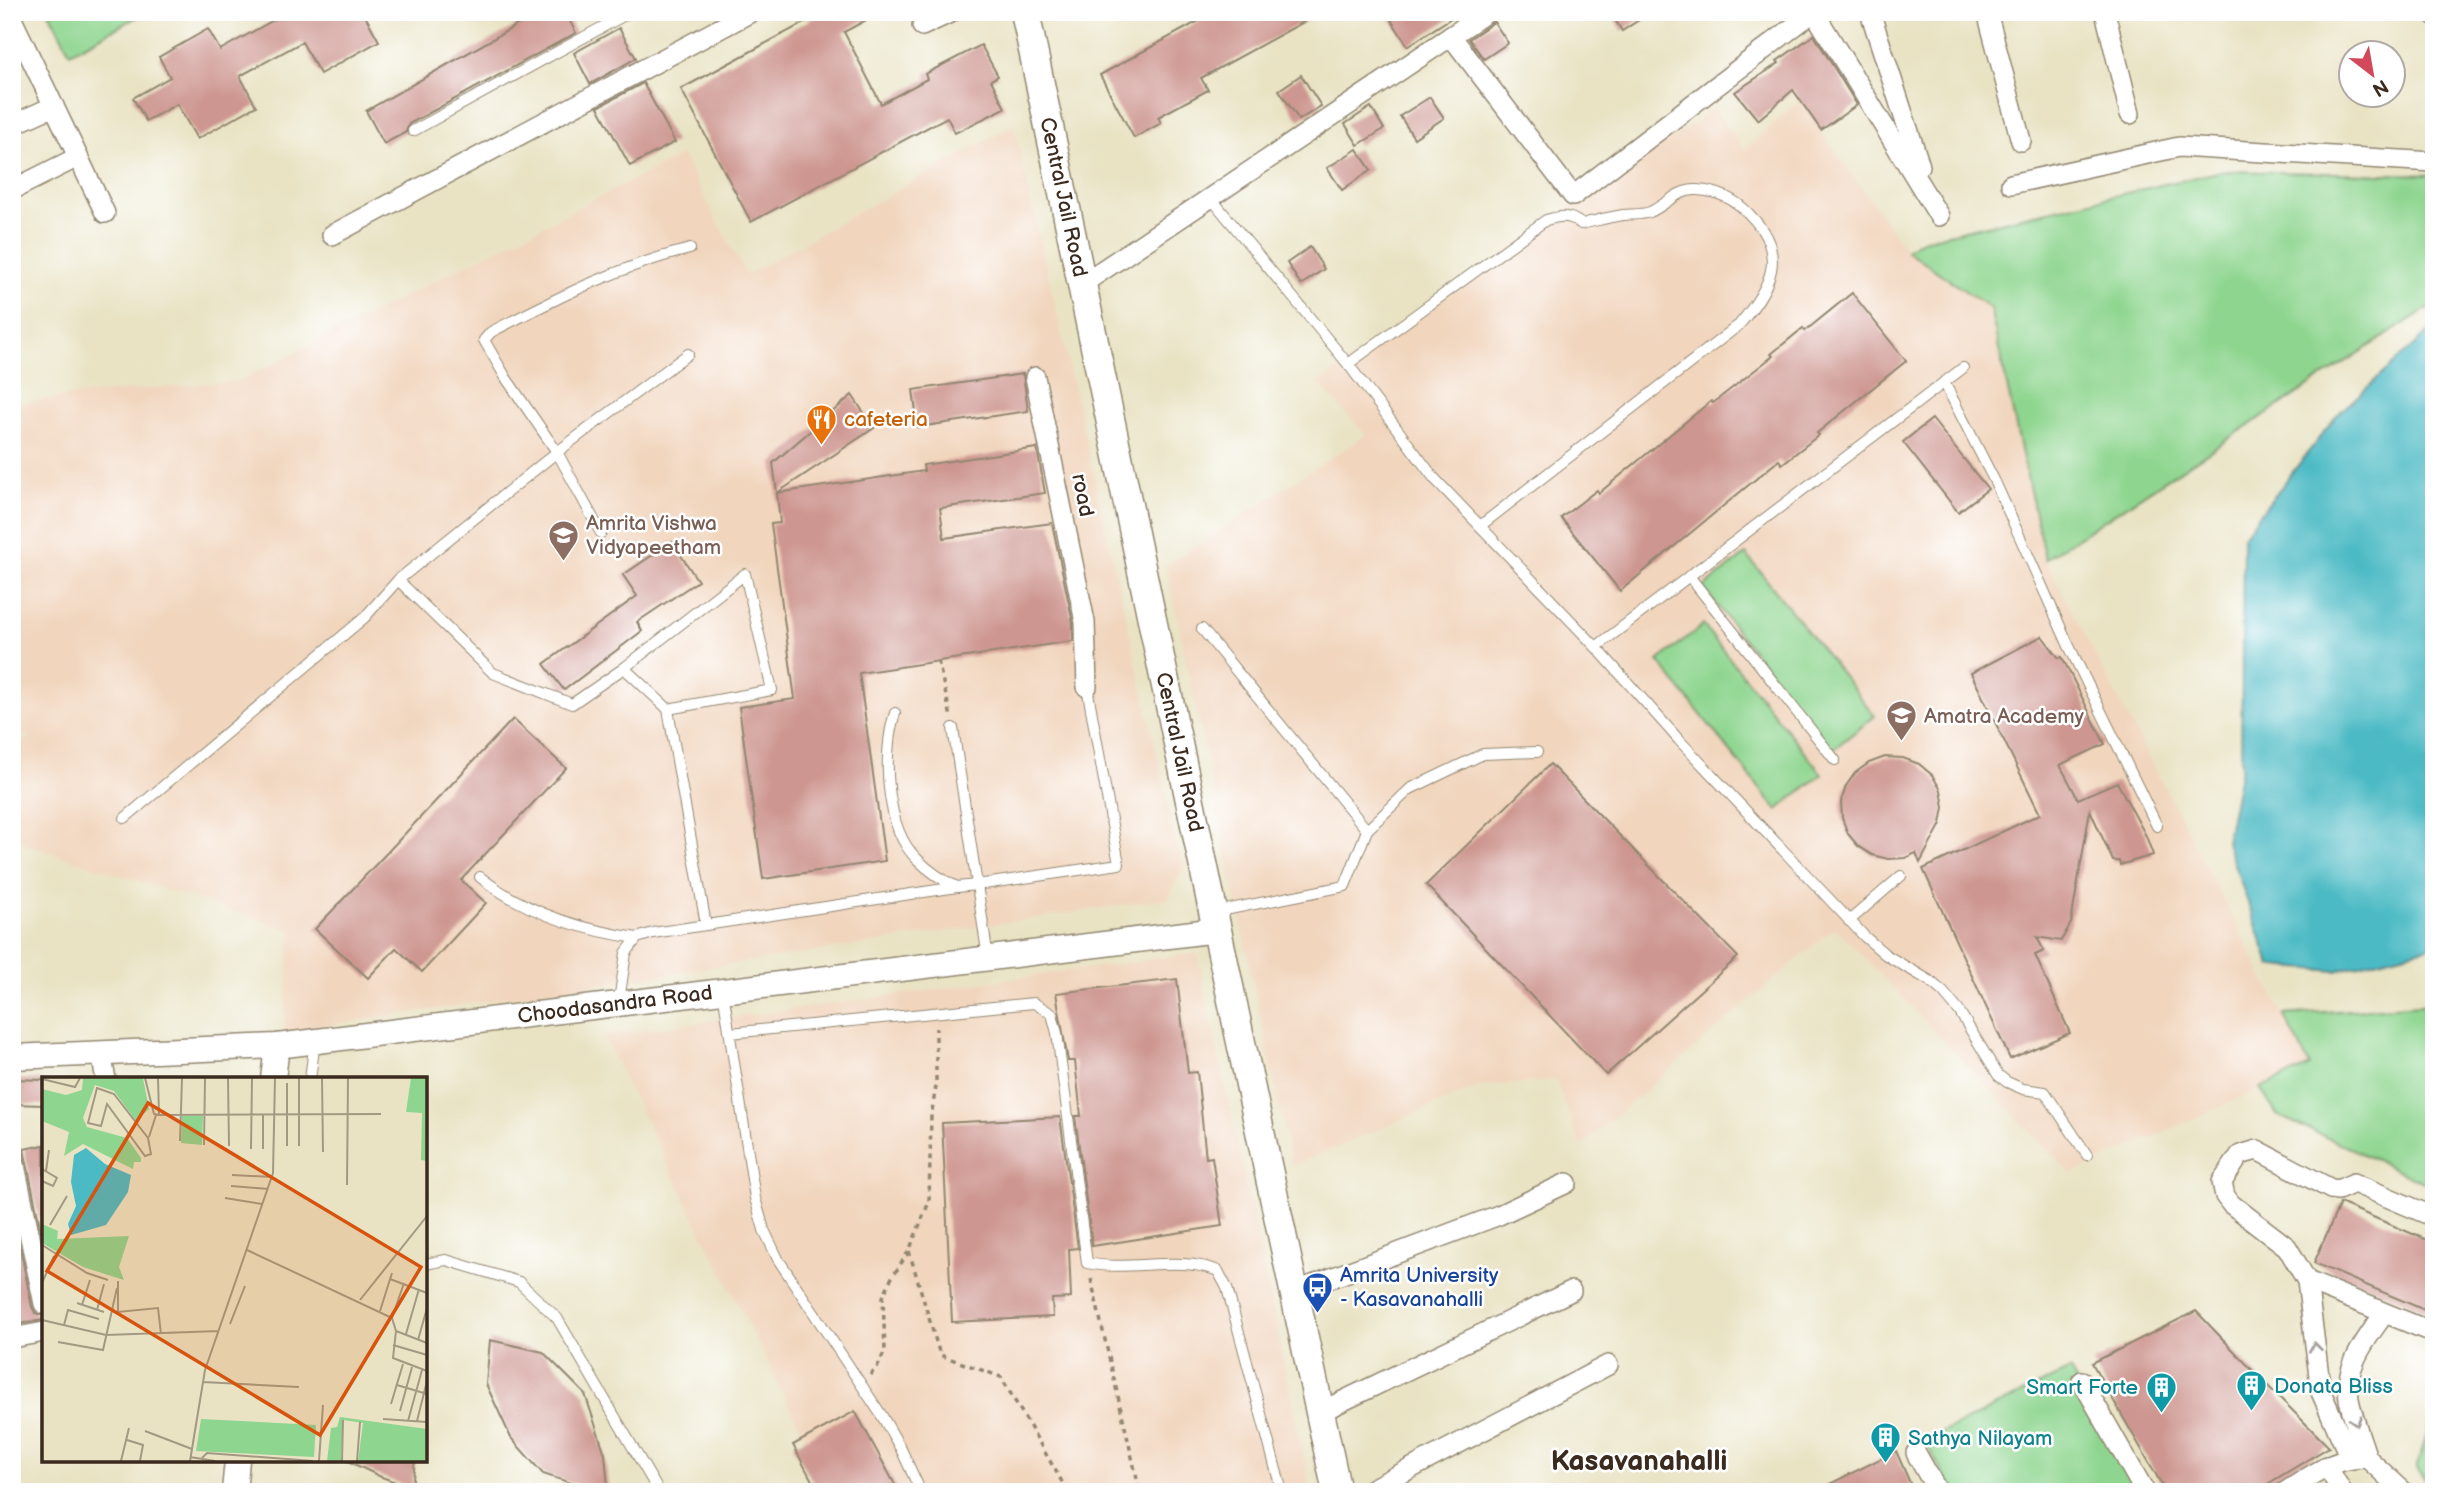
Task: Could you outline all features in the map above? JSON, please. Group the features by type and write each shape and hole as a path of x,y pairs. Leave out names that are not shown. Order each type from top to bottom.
{"main road":[{"name":"Central Jail Road","path":"1025,12 1337,1492"}],"street":[{"path":"332,235 751,12"},
{"path":"922,26 952,12"},
{"path":"1082,284 1487,12"},
{"path":"1451,36 1573,196 1813,12 1938,216"},
{"path":"1870,12 1920,166"},
{"path":"1987,12 2021,141"},
{"path":"2105,12 2130,114"},
{"path":"12,19 105,213"},
{"path":"12,125 54,106"},
{"path":"2011,184 2179,147 2434,162"},
{"path":"12,190 78,157"},
{"name":"road","path":"1035,377 1085,622 1087,687"},
{"name":"Choodasandra Road","path":"12,1057 276,1046 988,958 1215,921"},
{"path":"274,1077 276,1046"},
{"path":"101,1055 106,1077"},
{"path":"2404,1492 2359,1458 2321,1392 2307,1281 2287,1247 2231,1204 2225,1196 2222,1182 2240,1155 2257,1150 2331,1189 2338,1190 2354,1183 2434,1217"},
{"path":"12,1151 42,1294"},
{"path":"1294,1292 1499,1215 1567,1184"},
{"path":"2307,1281 2434,1332"},
{"path":"1320,1412 1571,1291"},
{"path":"2359,1458 2348,1391 2358,1352 2384,1314"},
{"path":"12,1338 42,1332"},
{"path":"1366,1492 1608,1365"},
{"path":"2082,1381 2145,1492"},
{"path":"1916,1453 1938,1492"},
{"path":"2285,1492 2327,1466 2359,1458"},
{"path":"234,1492 237,1462"},
{"path":"2327,1466 2342,1492"}],"lane":[{"path":"413,131 630,12"},
{"path":"1348,364 1546,220 1559,216 1573,217 1581,225 1648,213 1680,193 1695,190 1718,193 1739,203 1757,222 1770,241 1774,257 1769,282 1739,325 1480,526"},
{"path":"1210,197 1348,364 1434,478 1596,647 1679,740 1849,921 1886,955 1930,981 1942,992 1958,1011 1998,1075 2023,1090 2045,1092 2087,1155"},
{"path":"601,534 557,452 506,378 484,340 491,332 562,295 641,264 690,249"},
{"path":"125,818 363,618 398,580 557,452 688,354"},
{"path":"1596,647 1963,368"},
{"path":"1944,382 1996,484 2068,644 2157,826"},
{"path":"398,580 493,673 572,704 624,668 745,574 772,690 668,709"},
{"path":"1689,576 1835,760"},
{"path":"1202,629 1367,830"},
{"path":"624,668 668,709 706,925"},
{"path":"480,877 495,890 580,928 636,939 653,933 1119,864 1087,687"},
{"path":"895,713 889,732 887,778 899,830 916,858 940,878 957,887"},
{"path":"953,728 988,958"},
{"path":"1215,921 1345,886 1367,830 1410,789 1483,754 1537,752"},
{"path":"1849,921 1901,876"},
{"path":"619,1004 626,953 636,939"},
{"path":"723,991 755,1198 764,1230 778,1259 901,1449 921,1492"},
{"path":"730,1033 1034,1003 1052,1014 1087,1263 1106,1267 1203,1265 1218,1270 1227,1288 1282,1492"},
{"path":"310,1077 315,1041"},
{"path":"427,1264 446,1260 520,1282 557,1318 659,1492"}],"path":[{"path":"938,661 953,728"},
{"path":"862,1385 878,1366 885,1351 883,1297 909,1251 929,1202 931,1117 936,1086 937,1049 934,1013"},
{"path":"909,1251 940,1355 1001,1377 1068,1492"},
{"path":"1087,1263 1140,1492"}],"shaded area":[{"name":"Amatra Academy","path":"1799,101 1906,250 1990,308 2045,559 2310,1066 2071,1174 1835,927 1581,1146 1556,1080 1477,1087 1292,1166 1166,565 1366,435 1318,383 1714,109 1745,149"},
{"name":"Amrita Vishwa Vidyapeetham","path":"1014,125 1183,868 1168,898 284,1032 291,930 12,840 12,743 29,739 12,720 12,404 239,381 682,155 746,275"},
{"path":"1197,953 1311,1492 833,1492 603,1036"}],"green space":[{"path":"49,12 146,12 70,53"},
{"path":"2222,171 2434,175 2434,304 2045,559 1990,308 1906,250 1922,240"},
{"path":"1746,554 1875,716 1832,750 1703,588"},
{"path":"1703,625 1822,774 1777,810 1658,661"},
{"path":"2434,1004 2434,1187 2277,1115 2260,1088 2310,1066 2284,1015"},
{"path":"2070,1370 2139,1492 1953,1492 1925,1441"},
{"path":"2434,1412 2434,1489 2416,1469"}],"water":[{"path":"2428,333 2434,336 2434,946 2336,971 2271,966 2226,842 2241,769 2243,536 2338,414"}],"building":[{"path":"288,12 363,12 379,41 320,74 302,42 240,76 256,106 197,139 177,104 146,121 133,98 170,77 159,57 208,29 220,50"},
{"path":"540,12 565,12 576,33 409,124 406,132 384,144 366,111"},
{"path":"824,12 881,12 844,32 881,104 927,79 925,74 981,45 998,76 991,80 1005,108 955,133 947,117 751,222 681,89"},
{"path":"1215,12 1322,12 1201,78 1208,90 1158,117 1161,123 1134,138 1100,75"},
{"path":"1386,12 1460,12 1408,46"},
{"path":"1610,12 1651,12 1622,31"},
{"path":"1494,22 1508,43 1484,59 1469,39"},
{"path":"619,28 636,58 590,84 574,53"},
{"path":"1814,35 1857,105 1821,130 1793,90 1758,120 1735,92 1779,63 1777,61"},
{"path":"1301,75 1321,106 1299,120 1279,90"},
{"path":"643,83 675,142 630,166 598,107"},
{"path":"1430,97 1444,118 1414,138 1400,116"},
{"path":"1371,107 1384,129 1358,145 1345,124"},
{"path":"1357,149 1371,170 1342,190 1327,168"},
{"path":"1310,247 1324,269 1301,285 1287,263"},
{"path":"1852,293 1906,361 1817,433 1819,435 1782,464 1779,460 1620,591 1561,518 1597,490 1599,493 1711,401 1713,403 1773,356 1771,354 1803,328 1805,331"},
{"path":"1023,374 1028,411 918,427 913,390"},
{"name":"cafeteria","path":"852,395 874,428 777,493 773,463"},
{"path":"1932,419 1988,489 1958,512 1903,442"},
{"path":"1037,448 1045,493 940,508 944,538 1052,523 1073,623 1073,641 859,673 885,861 763,879 739,707 795,699 771,524 780,523 777,493 924,471 923,465"},
{"path":"672,542 698,581 637,622 642,631 564,690 544,664 637,596 623,575"},
{"path":"2042,636 2059,658 2062,657 2105,744 2060,765 2078,799 2117,782 2146,836 2153,855 2120,865 2119,861 2113,861 2090,810 2071,923 2061,941 2037,937 2044,951 2035,955 2070,1033 2010,1059 1923,869 2040,814 1971,673"},
{"path":"513,719 566,768 461,880 486,903 422,972 396,948 368,978 315,929"},
{"path":"1885,757 1903,758 1919,764 1932,775 1941,790 1944,807 1941,824 1920,863 1916,853 1905,858 1888,859 1872,855 1858,846 1848,834 1842,818 1841,802 1846,786 1855,773 1869,763"},
{"path":"1550,764 1738,957 1606,1075 1426,885"},
{"path":"1177,979 1188,1073 1197,1072 1206,1158 1212,1157 1222,1226 1092,1246 1075,1116 1081,1116 1075,1061 1068,1061 1056,993"},
{"path":"12,1079 42,1080 42,1105 12,1104"},
{"path":"1060,1117 1078,1248 1069,1249 1071,1298 1052,1299 1053,1317 952,1322 942,1123"},
{"path":"42,1145 42,1231 41,1231 24,1149"},
{"path":"2340,1203 2434,1243 2434,1314 2314,1263"},
{"path":"19,1243 32,1307 35,1313 42,1315 42,1320 12,1325 12,1245"},
{"path":"2196,1311 2329,1447 2254,1492 2166,1492 2092,1363"},
{"path":"490,1340 543,1352 585,1394 605,1454 608,1488 583,1487 543,1474 511,1438 486,1384"},
{"path":"855,1411 899,1492 818,1492 793,1445"},
{"name":"Sathya Nilayam","path":"1896,1451 1914,1492 1814,1492"},
{"path":"350,1462 415,1462 412,1488"}],"place":[{"name":"cafeteria","path":"821,446"},
{"name":"Amrita Vishwa Vidyapeetham","path":"563,562"},
{"name":"Amatra Academy","path":"1901,743"},
{"name":"Amrita University - Kasavanahalli","path":"1317,1314"},
{"name":"Donata Bliss","path":"2251,1413"},
{"name":"Smart Forte","path":"2161,1414"},
{"name":"Sathya Nilayam","path":"1885,1465"}],"district":[{"name":"Kasavanahalli","path":"1639,1460"}]}
